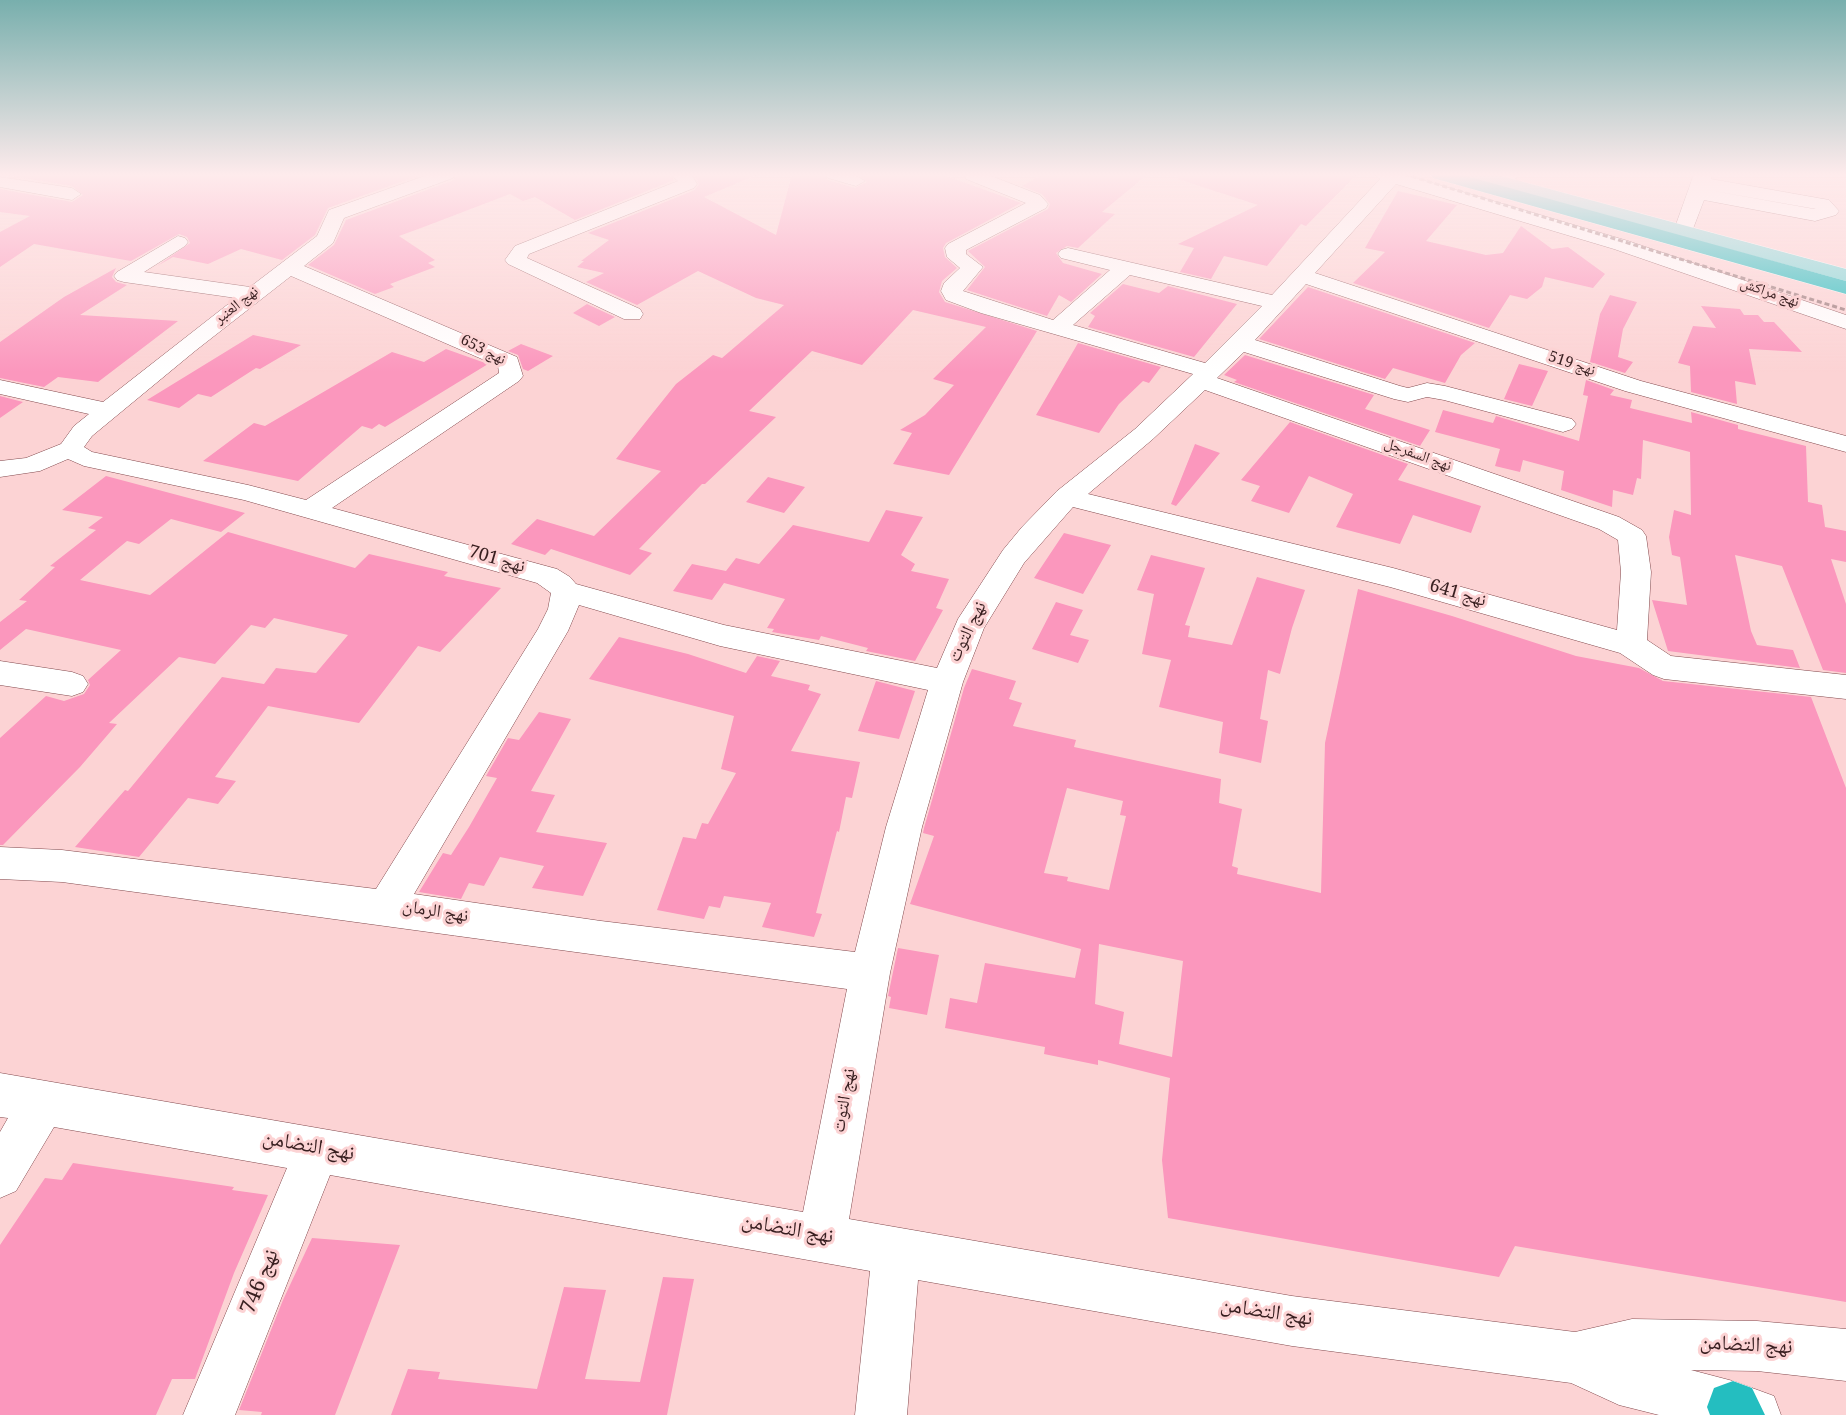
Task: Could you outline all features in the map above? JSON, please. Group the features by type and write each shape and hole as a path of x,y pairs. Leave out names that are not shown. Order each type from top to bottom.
{"highway":[{"path":"1699,240 1846,288"}],"main road":[{"path":"1703,240 1846,273"}],"street":[{"name":"نهج العنبر","path":"70,449 78,436 108,411 325,240"},
{"path":"545,240 522,250 515,260 632,314"},
{"name":"نهج السفرجل","path":"970,240 955,248 957,257 973,267 956,283 952,291 964,299 1204,375 1608,523 1632,536 1636,572 1631,645"},
{"name":"نهج التوت","path":"822,1238 870,973 904,827 947,682 969,627 998,580 1032,533 1067,497 1144,434 1240,343 1278,303 1331,240"},
{"name":"نهج مراكش","path":"1605,240 1843,322"},
{"path":"178,242 124,276 254,294"},
{"path":"1068,254 1278,303"},
{"name":"نهج 653","path":"289,267 509,362 511,376 310,510"},
{"path":"1058,327 1125,268"},
{"name":"نهج 519","path":"1301,275 1634,386 1846,444"},
{"path":"1240,343 1394,392 1408,395 1427,390 1445,393 1563,424"},
{"path":"0,387 108,411"},
{"path":"0,469 31,465 70,449"},
{"name":"نهج 701","path":"70,449 84,458 195,480 547,576 560,584 566,592"},
{"name":"نهج 641","path":"1067,497 1393,578 1631,645 1664,667 1846,687"},
{"path":"386,907 552,632 563,609 566,592 689,624 720,635 947,682"},
{"path":"0,673 72,684"},
{"name":"نهج الرمان","path":"0,863 62,866 386,907 601,939 870,973"},
{"path":"0,1174 22,1099"},
{"name":"نهج التضامن","path":"22,1099 1292,1321 1575,1359 1619,1379 1742,1412"},
{"name":"نهج 746","path":"209,1415 317,1151"},
{"path":"881,1415 896,1252"},
{"name":"نهج التضامن","path":"1575,1359 1632,1344 1757,1346 1846,1355"}],"building":[{"path":"0,240 168,240 131,261 34,244 0,267"},
{"path":"189,240 308,240 282,260 241,249 208,264 173,257 157,266 190,243"},
{"path":"336,240 405,240 435,260 428,263 435,267 390,284 394,287 375,294 308,265 334,245"},
{"path":"609,240 952,240 943,248 945,257 957,268 942,281 939,292 945,302 1037,331 949,475 893,464 912,433 900,430 925,415 954,385 933,379 986,327 913,310 862,365 812,351 749,411 776,417 705,484 702,484 639,549 652,553 630,575 551,549 545,555 511,544 537,519 594,536 661,471 616,459 676,384 713,355 722,358 784,305 756,298 698,271 637,305 586,282 604,273 577,267 584,261 581,261"},
{"path":"989,240 1087,240 1078,248 1067,246 1056,253 1063,263 1102,274 1071,302 1059,295 1047,316 967,290 985,267 968,251"},
{"path":"1186,240 1288,240 1267,266 1224,256 1211,279 1180,272 1194,248 1178,244"},
{"path":"1370,240 1427,240 1486,255 1503,253 1512,240 1540,240 1552,249 1568,247 1605,274 1593,288 1545,277 1542,287 1527,299 1510,295 1489,328 1353,283 1385,252 1365,248"},
{"path":"116,268 112,277 116,282 127,285 80,315 178,321 98,382 58,377 44,387 0,378 0,342 64,297"},
{"path":"1123,284 1159,293 1168,286 1237,304 1194,357 1088,327 1095,316 1090,313"},
{"path":"1308,287 1475,343 1461,355 1445,383 1393,368 1385,379 1259,339"},
{"path":"1610,295 1637,302 1623,329 1618,357 1633,362 1625,373 1590,362 1600,314"},
{"path":"587,304 615,317 599,326 573,313"},
{"path":"1701,306 1740,309 1744,315 1758,315 1764,322 1774,322 1802,352 1749,349 1756,385 1735,381 1737,404 1691,392 1690,366 1678,363 1693,326 1716,328"},
{"path":"253,335 301,345 260,369 256,368 211,397 198,394 179,408 147,400"},
{"path":"1078,343 1161,367 1149,383 1143,381 1119,404 1099,433 1036,415"},
{"path":"521,344 553,356 528,371 523,369 518,355 508,351"},
{"path":"446,349 488,364 385,427 379,424 372,429 362,426 298,481 203,461 254,423 265,426 392,352 424,362"},
{"path":"1245,355 1374,395 1365,409 1430,430 1420,446 1234,382 1237,380 1224,375"},
{"path":"1519,364 1548,371 1532,406 1504,399"},
{"path":"1586,380 1614,390 1610,395 1632,400 1630,408 1692,423 1691,412 1738,425 1738,429 1806,446 1808,502 1822,505 1825,527 1846,531 1846,562 1831,559 1846,604 1846,673 1823,670 1782,566 1735,555 1751,631 1757,645 1793,650 1800,668 1668,651 1652,600 1687,605 1680,557 1672,555 1669,537 1674,510 1691,515 1690,452 1643,440 1641,479 1637,478 1633,495 1613,490 1612,507 1561,490 1564,471 1523,460 1520,472 1495,466 1500,449 1435,432 1443,410 1493,423 1496,416 1579,441 1588,396 1583,395"},
{"path":"0,396 23,402 0,418"},
{"path":"1290,422 1408,464 1398,480 1481,506 1471,533 1413,515 1400,544 1336,527 1353,494 1309,476 1289,513 1251,501 1260,486 1241,480"},
{"path":"1195,444 1220,453 1176,506 1171,504"},
{"path":"106,476 245,513 221,532 171,519 139,544 127,541 80,580 150,595 228,532 355,568 369,554 448,572 444,576 501,588 440,652 418,646 359,723 268,706 215,777 236,781 218,804 188,798 139,857 75,847 125,790 128,791 222,677 264,684 276,668 316,673 348,635 274,618 265,628 251,625 215,664 179,657 109,723 117,724 80,767 3,845 0,845 0,738 46,696 64,701 84,694 90,685 88,680 121,650 26,629 0,650 0,622 27,601 19,600 55,567 50,566 96,530 88,528 103,517 62,510"},
{"path":"768,477 805,487 784,513 746,502"},
{"path":"886,510 923,517 901,555 915,564 911,571 949,579 936,608 943,610 915,661 866,651 868,648 821,636 819,640 772,632 774,629 767,628 785,599 724,583 712,600 673,591 692,564 726,571 736,558 759,564 793,525 869,542"},
{"path":"1064,533 1111,545 1083,594 1034,578"},
{"path":"1151,555 1205,568 1185,625 1190,626 1188,637 1232,645 1257,577 1305,590 1280,674 1268,670 1260,719 1268,721 1261,763 1219,753 1223,722 1159,707 1171,660 1142,654 1154,594 1137,590"},
{"path":"1358,589 1452,616 1576,656 1639,668 1663,681 1811,697 1846,788 1846,1302 1515,1246 1499,1277 1168,1218 1162,1160 1170,1078 1098,1060 1098,1065 1044,1054 1045,1047 945,1028 950,998 977,1003 985,963 1075,978 1081,949 910,904 934,836 923,833 924,828 964,688 972,669 1016,681 1009,699 1022,703 1013,726 1076,740 1074,747 1221,779 1219,803 1242,809 1232,866 1238,868 1237,874 1321,893 1325,743","holes":["1067,788 1123,801 1120,815 1126,816 1109,890 1067,881 1068,877 1044,873","1099,944 1183,961 1172,1057 1119,1044 1124,1012 1095,1004"]},
{"path":"1056,602 1083,610 1070,635 1089,640 1078,663 1032,649"},
{"path":"619,637 688,654 746,673 757,656 780,661 771,676 810,685 808,690 821,694 791,751 860,762 852,798 846,797 839,832 837,831 816,913 822,914 814,937 762,927 771,903 724,896 720,908 709,906 704,919 657,910 683,837 696,839 702,823 708,824 736,773 721,769 734,716 589,679"},
{"path":"876,681 915,691 899,739 858,731"},
{"path":"539,712 571,719 531,791 555,795 536,832 607,843 583,896 532,888 544,866 500,857 484,886 469,883 461,899 419,892 443,853 451,855 469,827 497,778 486,776 508,738 519,740"},
{"path":"898,948 939,955 927,1015 889,1008 891,997 888,996"},
{"path":"73,1163 234,1187 232,1190 268,1195 234,1273 195,1379 172,1379 156,1415 0,1415 0,1245 45,1178 62,1180"},
{"path":"312,1238 400,1245 335,1415 261,1415 262,1412 239,1410 283,1300"},
{"path":"663,1277 694,1279 667,1415 391,1415 408,1369 440,1372 438,1379 537,1389 564,1287 606,1290 585,1379 640,1382"}],"railway":[{"path":"1619,240 1846,310"}]}
